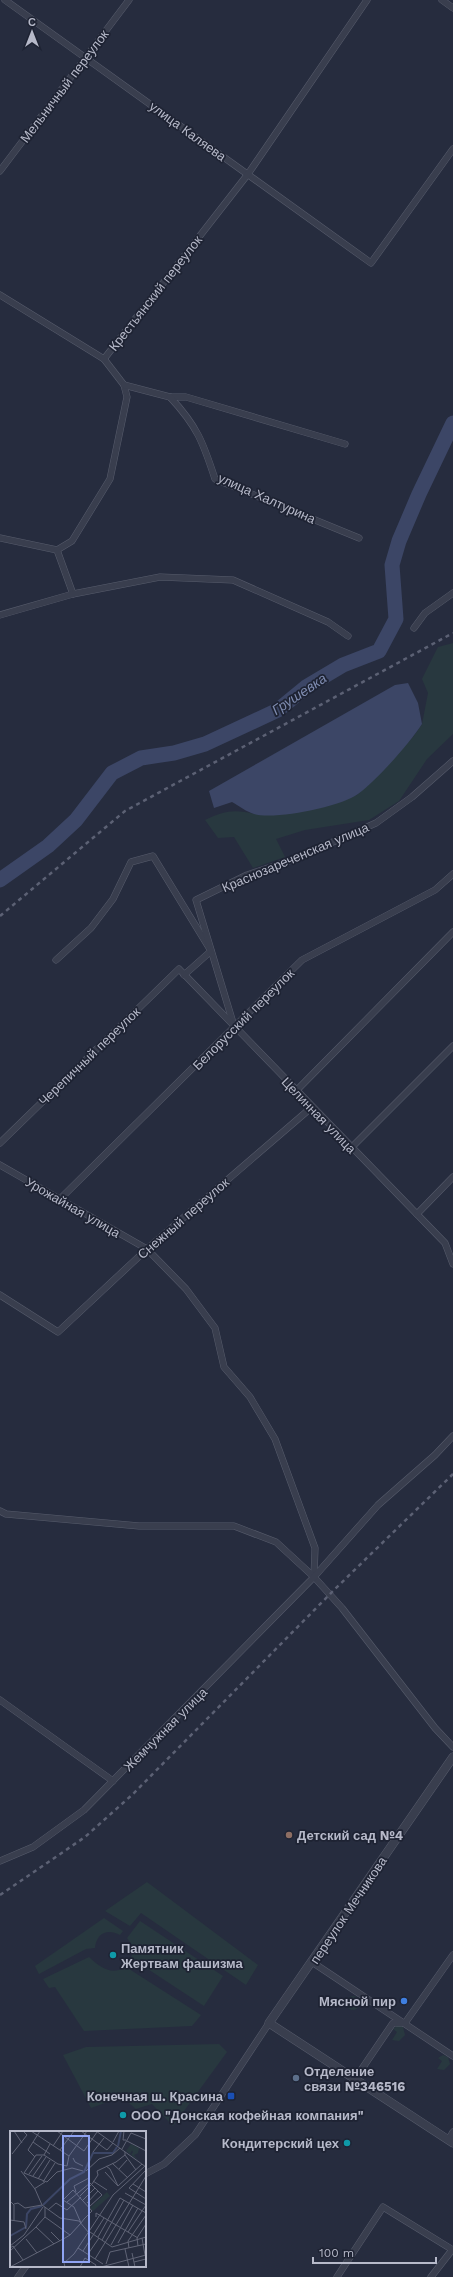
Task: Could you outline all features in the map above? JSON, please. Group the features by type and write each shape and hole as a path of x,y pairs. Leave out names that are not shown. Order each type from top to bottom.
{"street":[{"name":"улица Каляева","path":"5,0 371,262 453,149"},
{"name":"Мельничный переулок","path":"0,171 129,0"},
{"name":"Крестьянский переулок","path":"124,385 104,359 248,174 367,0"},
{"path":"442,0 453,8"},
{"path":"0,295 104,359"},
{"path":"0,538 57,550 72,541 110,479 127,397 124,385 170,397 186,397 345,444"},
{"name":"улица Халтурина","path":"170,397 190,418 204,445 215,479 359,538"},
{"path":"57,550 73,594"},
{"path":"0,615 73,594 160,577 233,580 328,622 348,636"},
{"path":"414,628 425,613 453,593"},
{"name":"Краснозареченская улица","path":"235,1027 196,900 247,875 292,860 376,823 412,797 453,761"},
{"name":"Краснозареченская улица","path":"56,960 91,928 113,899 131,862 153,856 211,951"},
{"name":"Белорусский переулок","path":"59,1200 302,960 435,890 453,874"},
{"path":"296,1091 453,932"},
{"path":"184,975 211,951"},
{"name":"Целинная улица","path":"179,969 351,1148 445,1243 453,1264"},
{"name":"Черепичный переулок","path":"0,1143 179,969"},
{"path":"351,1148 453,1046"},
{"name":"Снежный переулок","path":"0,1295 58,1332 147,1249 312,1107"},
{"name":"Урожайная улица","path":"0,1165 147,1249 186,1289 214,1328 224,1367 250,1397 275,1439 315,1548 314,1577"},
{"path":"417,1214 453,1177"},
{"name":"Жемчужная улица","path":"0,1860 33,1847 84,1810 314,1577 378,1505 435,1455 453,1436"},
{"path":"0,1511 6,1514 139,1526 234,1526 276,1542 314,1577 342,1608 435,1728 453,1747"},
{"path":"0,1700 113,1782"},
{"name":"переулок Мечникова","path":"269,2023 453,1756"},
{"path":"405,2023 453,1955"},
{"path":"312,1962 453,2056"},
{"path":"146,2173 164,2164 195,2135 269,2023 451,2141 453,2132"},
{"path":"356,2079 393,2023 405,2023"},
{"path":"337,2277 383,2207 452,2250 431,2277"},
{"path":"18,2277 25,2267"}],"shaded area":[{"path":"453,643 453,734 427,759 399,801 369,820 305,830 276,839 285,857 253,868 234,837 218,838 205,820 223,813 235,811 254,814 357,795 413,737 422,724 428,693 422,679 438,647"},
{"path":"147,1882 258,1965 246,1985 141,1913 130,1926 105,1911"},
{"path":"104,1918 123,1931 120,1935 111,1932 103,1933 100,1935 95,1948 86,1949 39,1974 35,1966"},
{"path":"140,1921 223,1976 204,2006 131,1958 134,1948 127,1938"},
{"path":"89,1957 106,1969 115,1971 126,1967 201,2015 192,2026 84,2031 55,1987 49,1988 43,1979"},
{"path":"353,1996 358,1998 360,2003 358,2008 353,2010 348,2008 346,2003 348,1998"},
{"path":"398,2025 403,2027 405,2035 399,2041 392,2040 397,2032 393,2029"},
{"path":"219,2044 227,2052 173,2126 152,2104 136,2109 122,2097 91,2108 63,2055 86,2047"},
{"path":"443,2055 448,2057 450,2064 444,2070 437,2069 442,2061 438,2058"}],"water":[{"path":"408,683 418,703 422,724 392,761 366,788 358,794 349,799 323,808 291,814 254,814 232,802 214,808 209,791 395,685"}],"waterway":[{"name":"Грушевка","path":"0,880 48,846 76,820 112,773 141,758 174,753 205,744 278,710 306,687 343,665 379,651 396,619 392,565 399,541 419,494 453,423"}],"railway":[{"path":"0,916 125,811 453,633"},
{"path":"0,1895 85,1837 133,1794 335,1589 453,1474"}],"place":[{"name":"Детский сад №4","path":"289,1835"},
{"name":"Памятник Жертвам фашизма","path":"113,1955"},
{"name":"Мясной пир","path":"404,2001"},
{"name":"Отделение связи №346516","path":"296,2078"},
{"name":"Конечная ш. Красина","path":"231,2096"},
{"name":"ООО \"Донская кофейная компания\"","path":"123,2115"},
{"name":"Кондитерский цех","path":"347,2143"}]}
